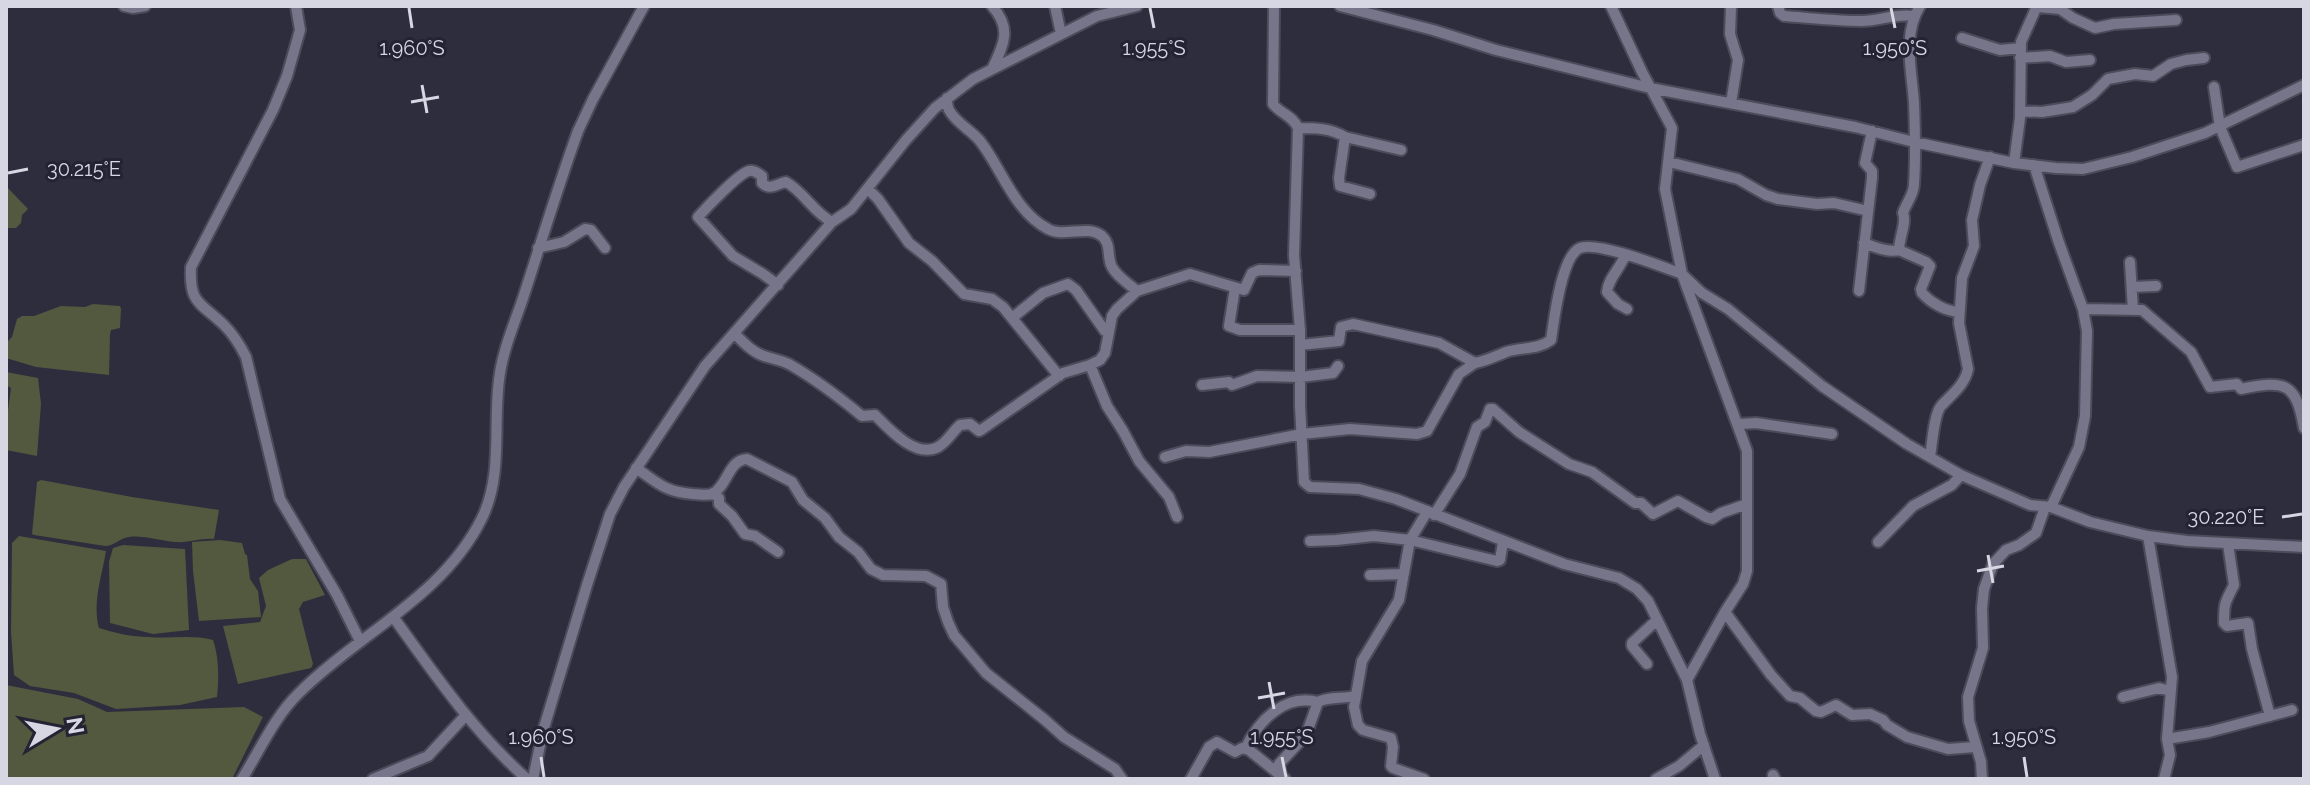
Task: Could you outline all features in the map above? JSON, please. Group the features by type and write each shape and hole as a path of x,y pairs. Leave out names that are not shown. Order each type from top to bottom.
{"street":[{"path":"124,6 145,6"},
{"path":"296,6 300,30 287,76 273,110 200,247 191,267 190,285 195,299 225,326 246,357 280,499 337,595 360,641"},
{"path":"242,779 276,721 295,696 360,641 394,618 448,566 482,519 495,465 499,379 508,339 578,131 644,6"},
{"path":"992,6 1003,19 1004,39 992,69"},
{"path":"1055,6 1061,34"},
{"path":"394,618 484,739 530,779 610,514 636,468 705,366 832,222 851,209 935,108 973,79 1061,34 1097,16 1137,6"},
{"path":"1274,6 1273,104 1298,128 1294,255 1300,330 1304,482 1310,487 1359,489 1396,499 1564,564 1619,578 1637,589 1648,601 1687,680 1715,779"},
{"path":"1340,6 1496,50 1650,88 2034,165 2083,169 2145,153 2220,127 2304,85"},
{"path":"1611,6 1672,128 1665,189 1682,274 1747,451 1747,571 1743,584 1687,680"},
{"path":"1731,6 1730,34 1738,60 1731,103"},
{"path":"1778,6 1784,16 1863,21 1916,10 1909,52 1914,187 1903,213 1905,219 1899,250"},
{"path":"2014,163 2020,111 2021,42 2038,6 2060,9 2095,28 2176,20"},
{"path":"1962,38 2000,50 2050,56 2066,62 2090,60"},
{"path":"2020,111 2042,112 2073,107 2092,95 2108,79 2135,74 2153,76 2171,64 2204,58"},
{"path":"2214,87 2220,127 2237,167 2304,145"},
{"path":"947,98 948,109 983,145 1021,207 1047,229 1057,233 1092,231 1099,234 1107,242 1110,264 1137,291"},
{"path":"1298,128 1316,128 1401,150"},
{"path":"1859,291 1872,171 1865,163 1872,131"},
{"path":"1345,137 1340,186 1370,194"},
{"path":"1930,457 1940,406 1949,400 1966,377 1968,369 1959,312 1963,296 1962,278 1974,246 1972,220 1990,157"},
{"path":"1669,162 1738,179 1778,199 1834,203 1868,211"},
{"path":"1982,779 1981,762 1969,721 1968,697 1983,648 1984,589 1993,564 2006,550 2036,533 2079,447 2085,416 2087,331 2083,309 2034,165"},
{"path":"778,285 733,256 698,217 720,194 751,171 762,176 765,186 774,187 786,182 792,185 817,213 832,222"},
{"path":"868,189 909,243 932,261 964,294 992,299 1003,307 1059,376"},
{"path":"538,248 564,242 585,229 591,230 605,248"},
{"path":"1864,243 1896,252 1899,250 1926,262 1930,266 1922,293 1932,302 1959,312"},
{"path":"1165,457 1186,451 1209,452 1302,434 1350,429 1417,434 1427,431 1459,374 1475,363 1507,352 1544,346 1551,340 1563,276 1571,256 1580,248 1595,248 1682,274 1822,386 1907,444 1961,475 2030,505 2048,507 2090,522 2148,536 2304,547"},
{"path":"1625,255 1623,264 1607,286 1607,292 1627,309"},
{"path":"2130,262 2133,310"},
{"path":"734,333 765,357 778,359 826,388 862,416 875,415 907,443 927,449 938,447 960,425 970,424 981,430 1059,376 1100,360 1105,353 1112,316 1137,291 1190,274 1244,290 1252,273 1259,270 1296,271"},
{"path":"1012,318 1043,293 1068,284 1076,290 1105,331 1109,331"},
{"path":"2132,287 2156,286"},
{"path":"1235,288 1229,326 1233,329 1300,330"},
{"path":"2083,309 2142,310 2191,352 2210,387 2237,384 2241,389 2281,385 2290,389 2300,406 2304,428"},
{"path":"1300,345 1339,341 1341,327 1353,324 1439,343 1475,363"},
{"path":"1090,365 1112,415 1139,461 1169,497 1177,517"},
{"path":"1202,385 1229,382 1232,385 1257,376 1301,377 1333,373 1338,366"},
{"path":"1424,779 1391,766 1391,738 1363,730 1358,725 1355,696 1362,661 1399,600 1410,540 1460,474 1477,427 1485,422 1490,409 1519,432 1569,464 1592,472 1653,514 1678,501 1712,519 1747,504"},
{"path":"1739,424 1756,423 1832,434"},
{"path":"636,468 675,493 713,493 742,458 792,482 803,500 825,518 871,569 883,575 926,576 941,584 948,622 972,659 1052,729 1115,769 1122,779"},
{"path":"1878,542 1913,506 1952,485 1961,475"},
{"path":"713,493 741,531 755,536 778,552"},
{"path":"1310,541 1374,536 1410,540 1497,561 1500,560 1503,542"},
{"path":"2148,536 2172,677 2167,739 2170,755 2164,779"},
{"path":"2228,544 2234,585 2226,597 2224,623 2227,626 2248,623 2250,627 2252,649 2270,716"},
{"path":"1370,575 1404,574"},
{"path":"1725,612 1790,696 1800,698 1816,711 1836,705 1852,715 1870,714 1907,737 1948,749 1975,747"},
{"path":"1647,664 1632,643 1657,620"},
{"path":"2123,697 2159,688 2170,691"},
{"path":"1283,777 1279,764 1306,735 1318,702 1355,696"},
{"path":"1245,749 1259,725 1281,706 1297,701 1318,702"},
{"path":"2167,739 2209,732 2292,710"},
{"path":"373,779 428,756 466,715"},
{"path":"1191,779 1209,747 1217,742 1235,752 1249,750 1283,777"},
{"path":"1656,779 1679,766 1704,745"}],"green space":[{"path":"6,186 28,209 16,228 8,228"},
{"path":"93,304 120,306 121,309 120,328 111,330 110,334 109,375 36,367 6,358 6,343 12,337 17,319 61,306 85,307"},
{"path":"6,372 38,378 41,404 37,456 6,450 11,388 6,385"},
{"path":"41,480 219,510 214,539 175,542 134,537 105,546 34,535 37,482"},
{"path":"19,536 106,551 97,599 99,628 136,636 213,640 218,668 217,697 180,705 116,709 74,693 30,686 14,675 12,543"},
{"path":"220,540 242,543 250,579 258,591 261,617 199,621 192,542"},
{"path":"123,545 185,549 189,630 153,634 110,623 109,562 113,548"},
{"path":"292,559 306,559 325,595 303,602 299,609 313,664 311,668 238,684 223,626 260,622 266,606 259,578 268,570"},
{"path":"6,685 78,699 107,712 244,707 263,717 232,779 6,779"}]}
